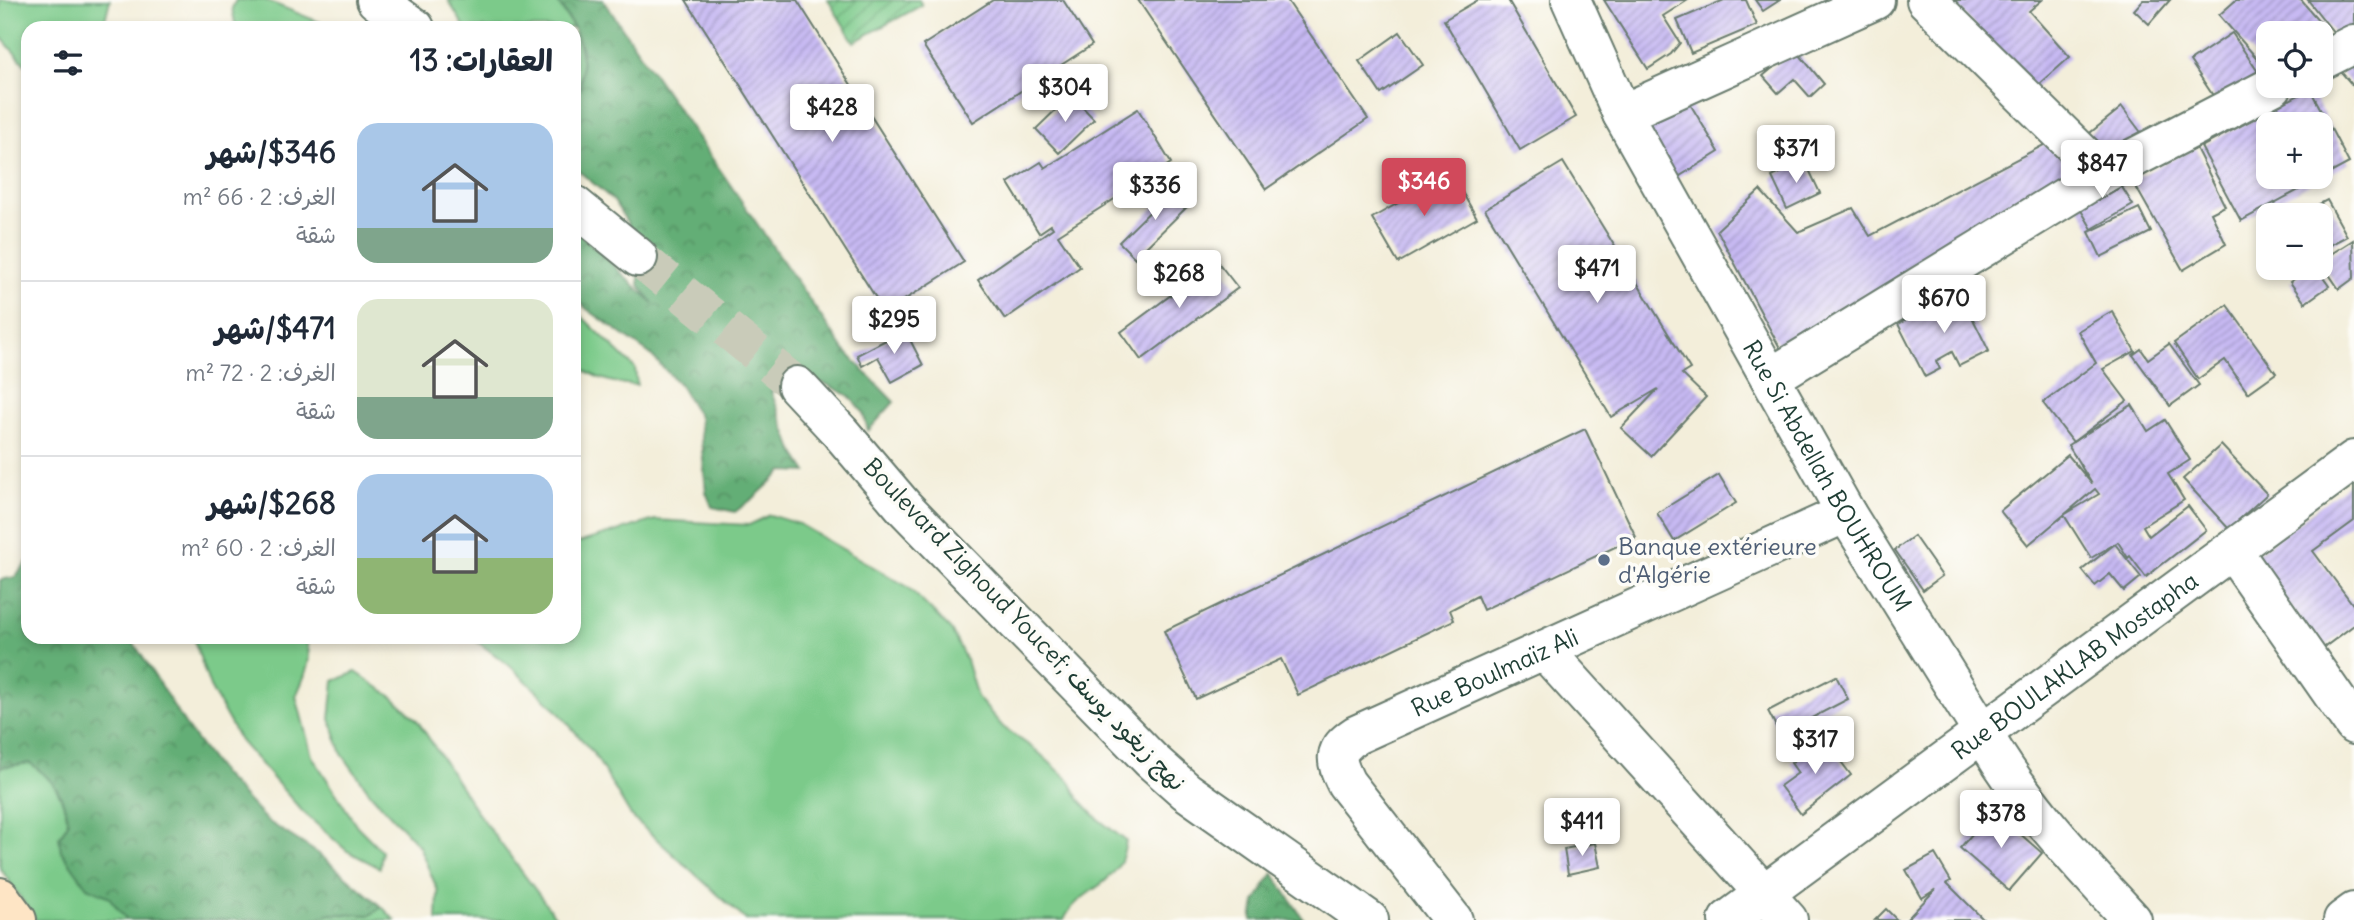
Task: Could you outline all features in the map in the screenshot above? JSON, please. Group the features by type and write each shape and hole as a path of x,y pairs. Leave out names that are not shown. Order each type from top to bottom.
{"main road":[{"path":"0,897 17,920"}],"street":[{"path":"376,0 405,21"},
{"name":"Rue Si Abdellah BOUHROUM","path":"1572,0 1622,114 1846,513 2001,766 2037,813 2132,920"},
{"path":"1622,114 1875,0"},
{"path":"1926,0 2103,174"},
{"path":"2333,54 2354,44"},
{"path":"1770,378 2103,174 2256,95"},
{"path":"581,211 638,257"},
{"name":"Boulevard Zighoud Youcef; نهج زيغود يوسف","path":"797,386 904,507 1151,760 1186,791 1369,920"},
{"name":"Rue BOULAKLAB Mostapha","path":"1728,920 1776,907 1983,733 2354,460"},
{"name":"Rue Boulmaïz Ali","path":"1453,920 1346,783 1338,766 1337,755 1344,743 1356,735 1846,513"},
{"path":"2232,550 2354,725"},
{"path":"1544,650 1776,907"},
{"path":"2343,920 2354,912"}],"green space":[{"path":"0,0 110,0 105,21 21,21 21,60 0,36"},
{"path":"236,0 265,0 317,21 235,21 232,8"},
{"path":"448,0 557,0 569,21 461,21"},
{"path":"557,0 603,0 844,350 894,402 868,431 863,412 848,395 826,384 812,381 771,391 793,450 807,472 783,471 735,512 712,507 706,492 699,417 680,385 650,354 581,302 581,235 653,303 639,285 638,257 628,224 614,201 581,173 581,21 570,21"},
{"path":"828,0 919,0 922,5 854,42"},
{"path":"581,316 635,368 637,385 603,379 581,367"},
{"path":"770,515 799,524 908,587 951,630 966,660 977,697 1003,727 1037,751 1069,780 1079,799 1098,819 1126,841 1117,868 1104,882 1075,904 1064,920 746,920 631,816 594,754 554,707 510,666 480,644 581,644 581,542 655,520 749,525"},
{"path":"21,570 21,644 134,644 188,729 222,774 266,820 319,854 382,907 370,915 331,914 313,920 127,920 108,896 87,887 61,851 59,838 68,823 64,804 56,788 46,775 30,763 0,767 0,580 15,577"},
{"path":"195,644 307,644 309,659 296,696 312,756 357,826 382,851 380,868 347,851 303,812 240,741 210,687"},
{"path":"356,672 394,698 417,720 477,812 558,920 437,920 438,891 419,846 371,794 342,754 330,719 334,681"},
{"path":"30,763 45,775 60,796 68,823 59,838 87,887 108,896 127,920 36,920 0,868 0,767"},
{"path":"1273,873 1304,920 1252,920 1255,902"},
{"path":"382,907 395,920 313,920 331,914 370,915"}],"building":[{"path":"686,0 797,0 964,262 885,312"},
{"path":"993,0 1063,0 1092,45 973,122 923,45"},
{"path":"1138,0 1287,0 1368,119 1266,189"},
{"path":"1478,0 1508,0 1576,117 1520,150 1444,20"},
{"path":"1604,0 1688,0 1663,16 1680,43 1671,54 1648,69"},
{"path":"1724,0 1746,0 1757,25 1691,53 1677,20"},
{"path":"1755,0 1780,0 1763,11"},
{"path":"1952,0 2042,0 2029,11 2070,57 2032,91"},
{"path":"2143,0 2170,0 2149,24 2134,10"},
{"path":"2236,0 2301,0 2319,21 2256,21 2256,57 2219,15"},
{"path":"2308,0 2354,0 2354,25 2338,38 2333,32 2333,21 2325,21"},
{"path":"1400,32 1423,65 1381,94 1359,61"},
{"path":"2232,33 2256,69 2256,82 2220,106 2190,61"},
{"path":"1795,49 1824,84 1810,97 1794,79 1778,93 1763,76"},
{"path":"2354,63 2354,87 2342,73"},
{"path":"1681,89 1719,152 1670,182 1632,119"},
{"path":"1071,95 1094,119 1059,153 1036,129"},
{"path":"2293,98 2315,98 2322,112 2267,112"},
{"path":"2122,107 2146,139 2109,168 2085,137"},
{"path":"1138,109 1171,163 1058,235 1080,267 1005,319 978,280 1053,228 1051,225 1039,233 1008,183 1041,162 1045,168"},
{"path":"2256,118 2256,189 2301,189 2275,203 2256,203 2256,213 2241,221 2201,147"},
{"path":"2333,133 2349,163 2333,172"},
{"path":"2057,138 2079,175 1787,361 1717,230 1760,190 1798,232 1853,208 1870,236"},
{"path":"2196,148 2225,206 2211,213 2226,244 2183,270 2132,180"},
{"path":"1805,161 1820,193 1787,209 1772,177"},
{"path":"1563,162 1690,369 1682,374 1706,397 1651,456 1621,428 1658,389 1611,417 1485,209"},
{"path":"2112,171 2133,205 2092,229 2072,195"},
{"path":"1451,173 1477,218 1398,263 1372,218"},
{"path":"1175,187 1191,203 1135,258 1119,242"},
{"path":"2139,208 2151,232 2101,257 2089,232"},
{"path":"2333,211 2347,236 2333,243"},
{"path":"2353,240 2354,278 2339,289 2333,280 2333,253"},
{"path":"1217,261 1238,288 1141,360 1121,332"},
{"path":"2325,280 2329,286 2305,303 2290,282"},
{"path":"1960,293 1989,351 1959,366 1952,352 1936,361 1940,369 1925,377 1898,324"},
{"path":"2227,305 2276,373 2248,393 2225,360 2198,379 2174,343"},
{"path":"2112,311 2135,351 2103,369 2127,401 2073,442 2043,403 2096,363 2078,331"},
{"path":"905,330 923,365 892,382 878,357 862,366 857,355"},
{"path":"2169,344 2199,385 2170,406 2133,355 2141,349 2148,359"},
{"path":"2132,405 2148,431 2165,420 2190,460 2168,474 2184,500 2143,526 2149,536 2188,506 2206,530 2146,577 2130,556 2128,558 2118,542 2091,558 2064,515 2099,494 2095,489 2028,545 2000,511 2068,455 2092,484 2068,445"},
{"path":"1585,429 1636,537 1483,610 1477,596 1450,610 1454,620 1298,695 1281,659 1196,699 1164,631"},
{"path":"2221,445 2267,494 2229,529 2183,479"},
{"path":"1719,475 1736,503 1674,541 1657,513"},
{"path":"2354,480 2354,521 2313,551 2354,606 2354,625 2322,649 2253,557"},
{"path":"1914,536 1942,576 1923,590 1895,550"},
{"path":"2115,544 2141,577 2124,591 2110,574 2095,586 2082,570"},
{"path":"1836,676 1848,699 1796,726 1798,729 1782,738 1768,711"},
{"path":"1824,739 1851,775 1801,814 1780,786 1798,773 1791,763"},
{"path":"1993,810 2042,853 2009,891 1960,848"},
{"path":"1595,843 1600,867 1568,874 1564,849"},
{"path":"1935,854 1951,881 1947,883 1984,920 1906,920 1936,889 1922,898 1906,870"},
{"path":"1886,909 1897,920 1875,920"}],"tunnel":[{"path":"638,257 797,386"}],"place":[{"name":"Banque extérieure d'Algérie","path":"1604,560"}]}
